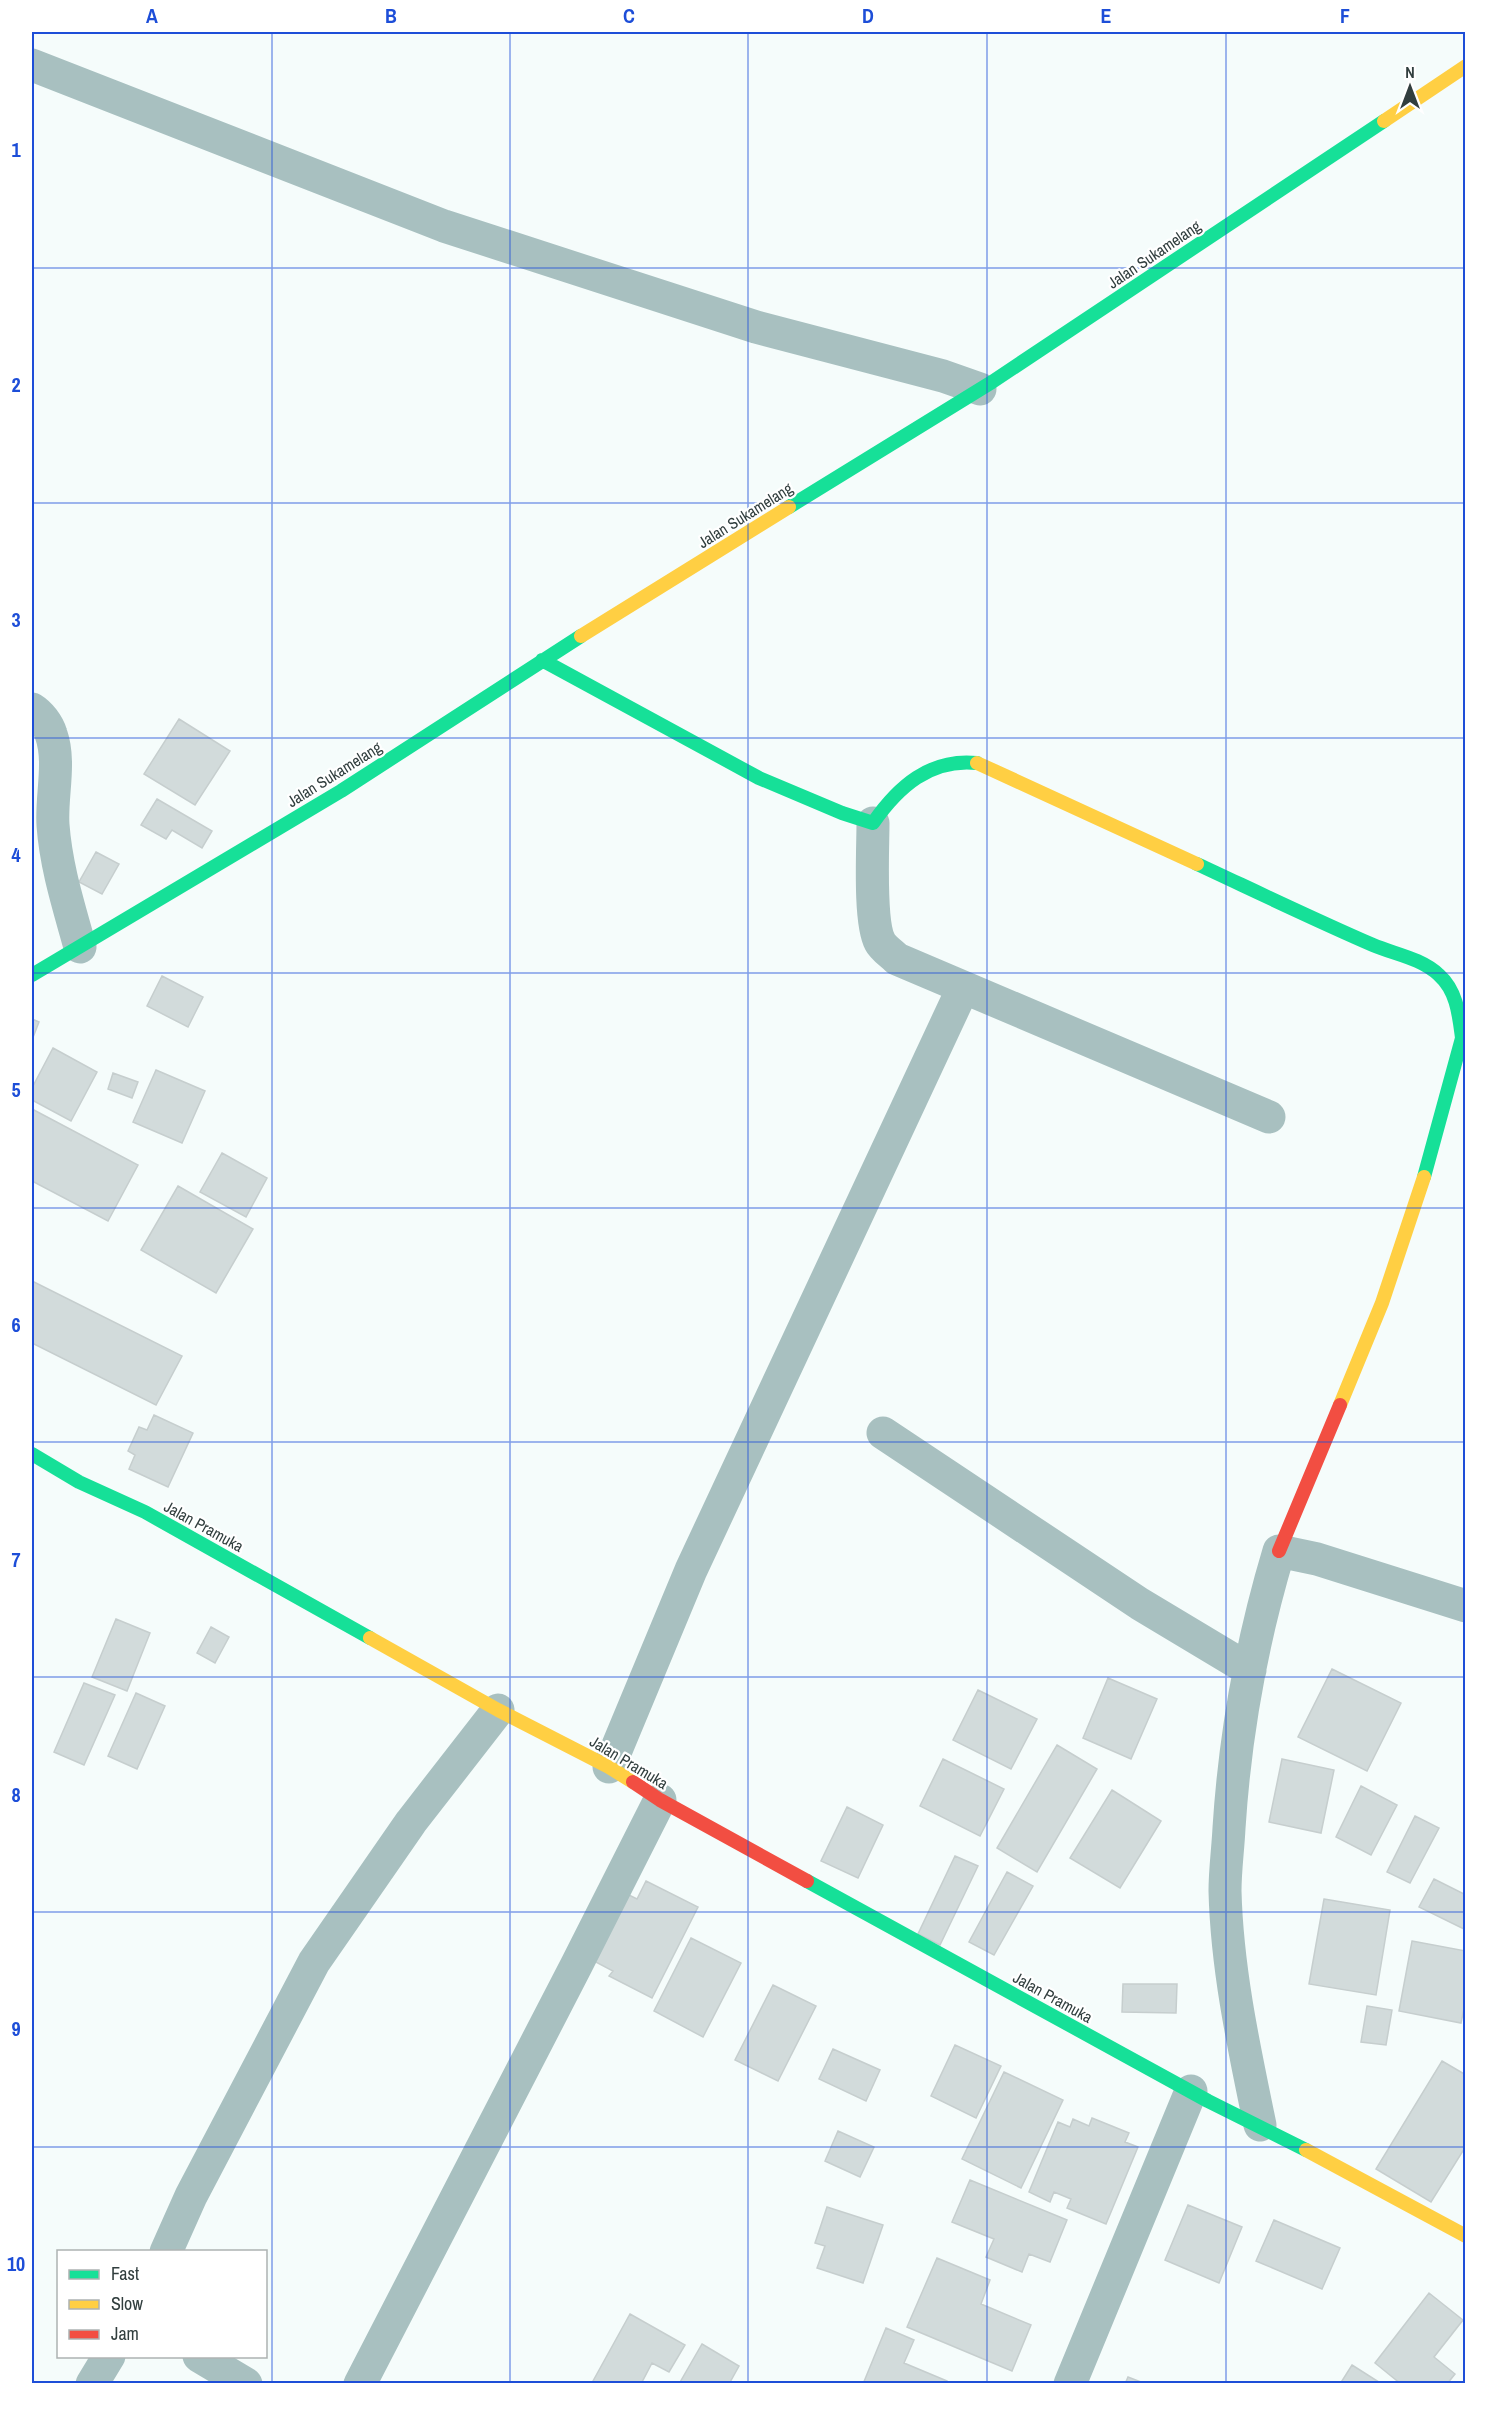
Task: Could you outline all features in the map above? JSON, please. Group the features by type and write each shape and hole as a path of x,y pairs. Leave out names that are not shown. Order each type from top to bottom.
{"street":[{"path":"32,65 444,226 756,327 943,376 980,390"},
{"name":"Jalan Sukamelang","path":"32,975 341,791 542,660 980,390 1466,66"},
{"path":"542,660 759,778 842,813 873,823"},
{"path":"32,709 38,713 51,733 55,759 53,826 59,869 80,947"},
{"path":"1249,2120 1242,2035 1228,1936 1225,1889 1234,1767 1250,1670 1262,1610 1280,1551 1382,1303 1433,1150 1462,1038 1461,1019 1451,989 1439,972 1423,963 1375,946 976,762 944,764 924,771 909,780 887,800 873,823 873,898 880,942 897,959 1269,1117"},
{"path":"609,1767 691,1570 801,1340 963,988"},
{"path":"883,1432 1140,1604 1250,1670"},
{"name":"Jalan Pramuka","path":"32,1454 78,1482 145,1512 498,1710 609,1767 660,1800 1200,2096 1466,2236"},
{"path":"1280,1551 1317,1559 1466,1606"},
{"path":"167,2250 191,2196 314,1962 411,1822 498,1710"},
{"path":"360,2384 660,1800"},
{"path":"1070,2384 1200,2096"},
{"path":"92,2384 108,2358"},
{"path":"202,2358 246,2384"}],"building":[{"path":"179,719 230,751 195,805 144,774"},
{"path":"157,799 212,831 202,848 172,830 166,839 141,825"},
{"path":"96,852 119,864 102,894 79,882"},
{"path":"162,976 203,997 188,1027 147,1006"},
{"path":"32,1019 39,1022 32,1040"},
{"path":"53,1048 97,1072 71,1121 32,1100 32,1088"},
{"path":"156,1070 205,1091 182,1143 133,1122"},
{"path":"113,1073 138,1082 132,1098 108,1089"},
{"path":"32,1109 138,1165 108,1221 32,1181"},
{"path":"222,1153 267,1178 246,1217 200,1192"},
{"path":"178,1186 253,1229 216,1293 141,1250"},
{"path":"32,1281 182,1356 156,1405 32,1343"},
{"path":"154,1415 193,1433 168,1487 129,1469 135,1455 128,1451 139,1427 147,1430"},
{"path":"116,1619 150,1633 127,1691 92,1677"},
{"path":"211,1627 229,1637 215,1663 197,1653"},
{"path":"1332,1669 1401,1703 1367,1771 1298,1737"},
{"path":"1108,1678 1157,1699 1131,1759 1083,1738"},
{"path":"84,1683 115,1695 84,1765 54,1752"},
{"path":"978,1690 1037,1719 1011,1769 953,1740"},
{"path":"136,1693 165,1706 137,1769 108,1756"},
{"path":"1057,1745 1097,1769 1037,1872 997,1848"},
{"path":"943,1759 1004,1789 980,1836 920,1806"},
{"path":"1282,1759 1334,1770 1321,1833 1269,1822"},
{"path":"1361,1786 1397,1805 1371,1855 1336,1837"},
{"path":"1112,1790 1161,1821 1120,1888 1070,1858"},
{"path":"847,1807 883,1825 858,1878 821,1861"},
{"path":"1415,1816 1439,1828 1410,1883 1387,1872"},
{"path":"955,1856 978,1866 940,1945 918,1934"},
{"path":"1007,1872 1033,1886 994,1955 969,1942"},
{"path":"1434,1879 1466,1895 1466,1930 1419,1907"},
{"path":"646,1881 698,1907 652,1998 609,1976 613,1971 590,1959 625,1893 637,1899"},
{"path":"1324,1899 1390,1910 1376,1995 1309,1984"},
{"path":"691,1938 741,1963 703,2037 654,2011"},
{"path":"1412,1941 1466,1951 1466,1999 1461,2023 1399,2011"},
{"path":"1123,1984 1177,1984 1176,2013 1122,2012"},
{"path":"773,1985 816,2006 778,2081 735,2060"},
{"path":"1367,2006 1392,2010 1386,2045 1361,2042"},
{"path":"955,2045 1001,2066 976,2118 931,2096"},
{"path":"833,2049 880,2070 866,2101 819,2079"},
{"path":"1442,2061 1466,2075 1466,2146 1431,2202 1376,2169"},
{"path":"1004,2072 1063,2100 1021,2188 962,2159"},
{"path":"1092,2118 1129,2133 1125,2142 1138,2147 1106,2224 1067,2208 1071,2199 1054,2192 1050,2202 1029,2192 1058,2122 1070,2127 1073,2119 1089,2126"},
{"path":"838,2131 874,2147 860,2177 825,2161"},
{"path":"970,2180 1067,2220 1050,2262 1029,2254 1022,2272 986,2257 994,2239 952,2222"},
{"path":"1188,2205 1242,2227 1219,2283 1165,2260"},
{"path":"827,2207 883,2225 863,2283 817,2268 825,2246 815,2243"},
{"path":"1274,2220 1340,2248 1322,2289 1256,2261"},
{"path":"937,2258 990,2280 981,2304 1031,2325 1012,2371 907,2327"},
{"path":"1429,2293 1463,2320 1434,2357 1455,2374 1447,2384 1401,2384 1375,2363"},
{"path":"630,2314 685,2345 669,2372 652,2363 641,2384 597,2384 593,2381"},
{"path":"886,2328 914,2340 904,2363 947,2381 946,2384 863,2384"},
{"path":"702,2344 739,2366 729,2384 679,2384"},
{"path":"1352,2365 1382,2384 1340,2384"},
{"path":"1128,2377 1146,2384 1125,2384"}],"traffic: fast":[{"path":"789,507 992,382 1384,121"},
{"path":"32,975 341,791 581,636"},
{"path":"542,660 759,778 842,813 873,823 904,787 930,770 944,765 977,763"},
{"path":"1197,864 1351,935 1416,960 1432,969 1445,981 1456,1004 1462,1038 1424,1177"},
{"path":"32,1454 79,1482 145,1512 370,1638"},
{"path":"807,1881 1208,2101 1306,2150"}],"traffic: slow":[{"path":"1384,121 1466,66"},
{"path":"581,636 789,507"},
{"path":"977,763 1197,864"},
{"path":"1340,1405 1382,1303 1424,1177"},
{"path":"370,1638 633,1782"},
{"path":"1306,2150 1466,2236"}],"traffic: jam":[{"path":"1279,1551 1340,1405"},
{"path":"633,1782 660,1800 807,1881"}]}
